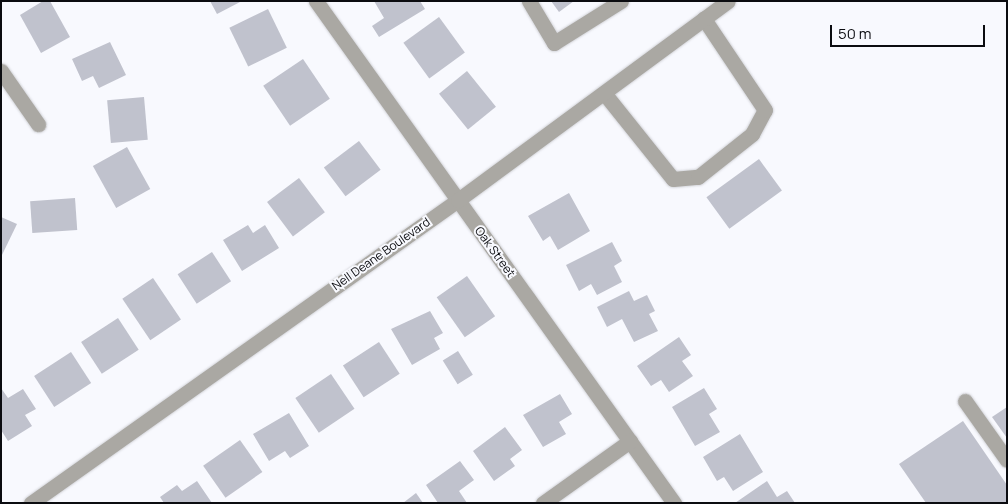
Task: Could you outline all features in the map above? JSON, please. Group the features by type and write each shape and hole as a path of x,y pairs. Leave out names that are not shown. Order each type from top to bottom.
{"street":[{"name":"Oak Street","path":"316,1 674,503"},
{"path":"529,1 554,43 621,1"},
{"name":"Nell Deane Boulevard","path":"31,503 458,200 728,1"},
{"path":"604,93 674,179 698,178 752,134 765,110 704,19"},
{"path":"1,71 38,124"},
{"path":"966,401 1007,460"},
{"path":"543,503 630,440"}],"building":[{"path":"43,1 50,1 70,37 41,53 20,15"},
{"path":"210,1 242,1 217,14"},
{"path":"374,1 420,1 425,9 379,37 372,26 384,18"},
{"path":"551,1 574,1 559,12"},
{"path":"268,9 287,48 248,66 229,28"},
{"path":"439,17 465,53 429,78 403,43"},
{"path":"110,42 126,75 99,88 93,76 82,81 72,59"},
{"path":"303,59 330,99 290,126 263,86"},
{"path":"467,71 496,107 468,129 439,94"},
{"path":"144,97 148,140 111,143 107,100"},
{"path":"359,141 381,170 346,196 324,167"},
{"path":"127,147 150,189 116,208 93,166"},
{"path":"759,159 782,191 729,229 706,197"},
{"path":"299,178 325,212 293,236 267,202"},
{"path":"569,193 590,231 558,250 550,236 543,241 528,216"},
{"path":"75,198 77,230 32,233 30,201"},
{"path":"1,217 17,224 1,257"},
{"path":"248,225 253,233 265,225 279,248 242,271 223,240"},
{"path":"612,242 622,261 614,266 622,282 597,295 591,284 579,291 566,265"},
{"path":"212,252 231,281 197,304 178,274"},
{"path":"467,276 495,316 465,337 437,297"},
{"path":"153,278 181,319 150,340 122,299"},
{"path":"629,291 634,301 647,295 655,311 649,314 658,331 634,342 622,319 607,327 597,307"},
{"path":"430,311 443,333 434,338 440,349 412,365 391,329"},
{"path":"118,318 139,350 102,374 81,342"},
{"path":"679,337 691,355 682,361 693,376 669,392 661,380 651,386 637,366"},
{"path":"379,342 400,374 364,397 343,365"},
{"path":"458,351 473,375 458,384 443,361"},
{"path":"71,352 91,383 54,407 34,376"},
{"path":"331,374 354,409 319,433 295,398"},
{"path":"1,388 8,398 23,389 36,409 25,415 32,426 8,441 1,430"},
{"path":"704,388 717,409 709,414 720,432 695,446 672,407"},
{"path":"560,394 572,414 559,422 566,434 543,447 523,415"},
{"path":"1007,407 1007,438 992,417"},
{"path":"289,413 309,446 290,458 285,451 269,461 253,434"},
{"path":"963,421 1007,485 1007,503 926,503 899,464"},
{"path":"505,427 522,450 510,459 515,466 494,481 473,451"},
{"path":"740,434 763,472 733,491 724,477 717,481 703,457"},
{"path":"240,440 262,472 226,498 203,466"},
{"path":"460,461 474,480 459,491 467,503 438,503 426,485"},
{"path":"197,481 212,503 164,503 160,497 177,485 182,491"},
{"path":"767,481 777,497 787,491 795,503 735,503"},
{"path":"416,493 423,503 403,503"}]}
